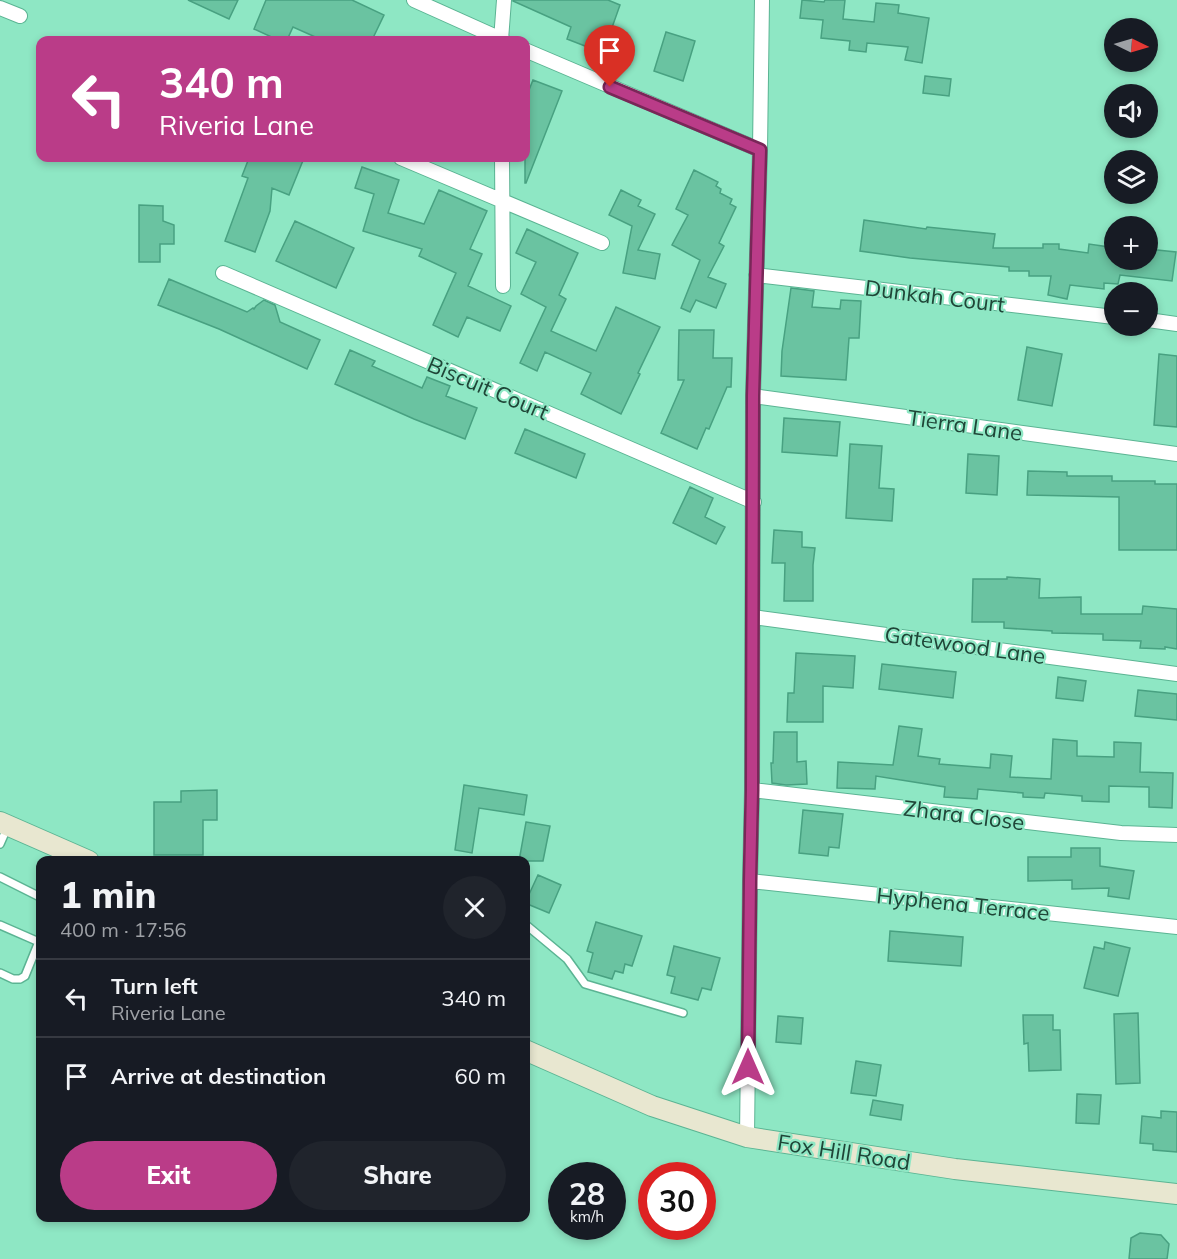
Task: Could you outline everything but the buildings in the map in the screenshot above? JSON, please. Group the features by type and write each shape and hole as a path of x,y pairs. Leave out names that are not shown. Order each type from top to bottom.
{"main road":[{"path":"4,824 78,856"},
{"name":"Fox Hill Road","path":"530,1052 652,1106 747,1137 955,1169 1177,1194"}],"street":[{"path":"414,0 493,36"},
{"path":"502,36 504,0"},
{"path":"747,1137 752,790 753,396 762,0"},
{"path":"0,8 20,16"},
{"path":"530,52 760,150"},
{"path":"410,162 602,243"},
{"path":"502,162 503,285"},
{"name":"Biscuit Court","path":"223,273 754,502"},
{"name":"Dunkah Court","path":"756,275 1104,316"},
{"path":"1158,321 1177,324"},
{"name":"Tierra Lane","path":"753,396 1177,454"},
{"name":"Gatewood Lane","path":"753,617 1177,674"},
{"name":"Zhara Close","path":"752,790 1121,833 1177,835"},
{"name":"Hyphena Terrace","path":"750,881 1177,927"}],"lane":[{"path":"0,844 4,824"},
{"path":"0,877 36,895"},
{"path":"0,925 36,938"},
{"path":"530,928 567,959 585,984 683,1013"},
{"path":"0,973 20,980 25,976 36,950"}],"route":[{"path":"610,87 760,150 753,396 752,790 748,1067"}]}
